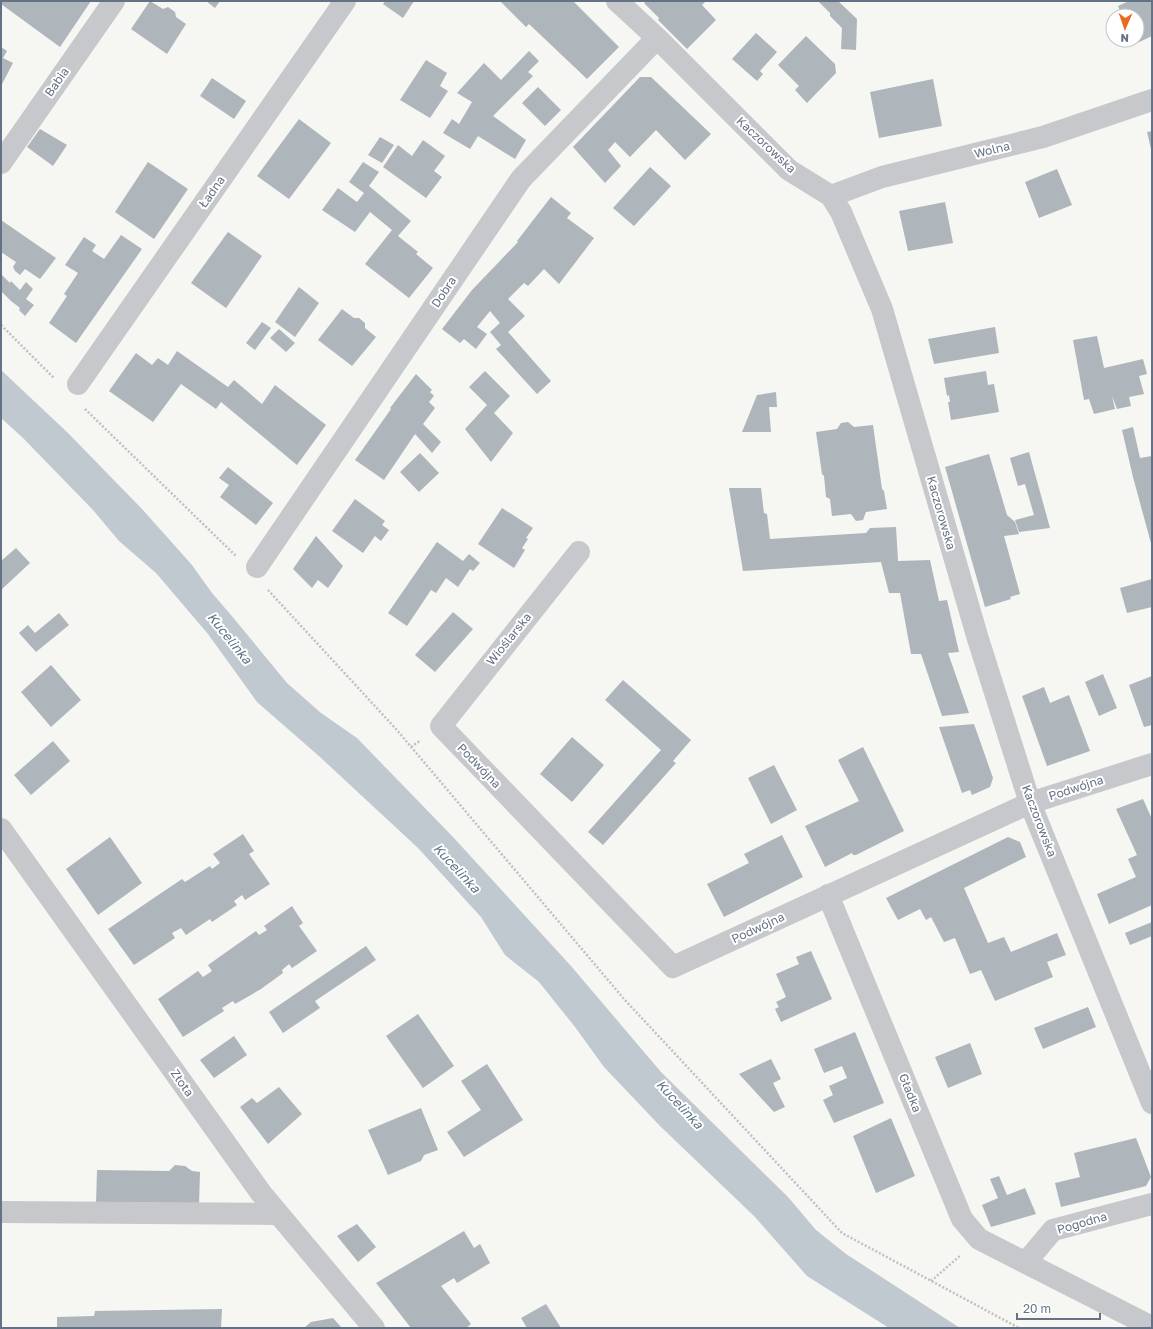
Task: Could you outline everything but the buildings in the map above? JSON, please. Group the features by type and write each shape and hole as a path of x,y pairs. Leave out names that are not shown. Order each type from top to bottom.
{"street":[{"name":"Babia","path":"1,162 114,1"},
{"name":"Ładna","path":"78,384 345,1"},
{"name":"Kaczorowska","path":"617,1 657,38 789,170 831,196 841,212 882,309 978,639 1030,803 1152,1103"},
{"name":"Dobra","path":"257,567 521,179 657,38"},
{"name":"Wolna","path":"831,196 882,177 1044,137 1152,100"},
{"name":"Wioślarska","path":"441,726 579,552"},
{"name":"Podwójna","path":"441,726 673,967 1030,803 1152,764"},
{"name":"Złota","path":"1,829 261,1193 374,1328"},
{"name":"Gładka","path":"828,895 962,1219 979,1239 1026,1262"},
{"name":"Pogodna","path":"1026,1262 1054,1230 1152,1204"},
{"path":"1,1212 278,1214"},
{"path":"1026,1262 1152,1327"}],"path":[{"path":"1,324 55,379"},
{"path":"82,406 236,556"},
{"path":"267,588 396,729 624,999 842,1233 1019,1328"},
{"path":"931,1281 979,1239"}],"water":[{"name":"Kucelinka","path":"1,370 68,433 142,509 192,565 212,593 287,683 321,713 357,738 453,837 571,966 661,1072 788,1197 816,1230 846,1254 960,1328 889,1328 807,1276 754,1216 660,1126 604,1067 575,1027 539,982 505,955 481,917 418,848 320,757 257,702 208,634 156,573 119,541 93,510 23,438 1,418"}]}
